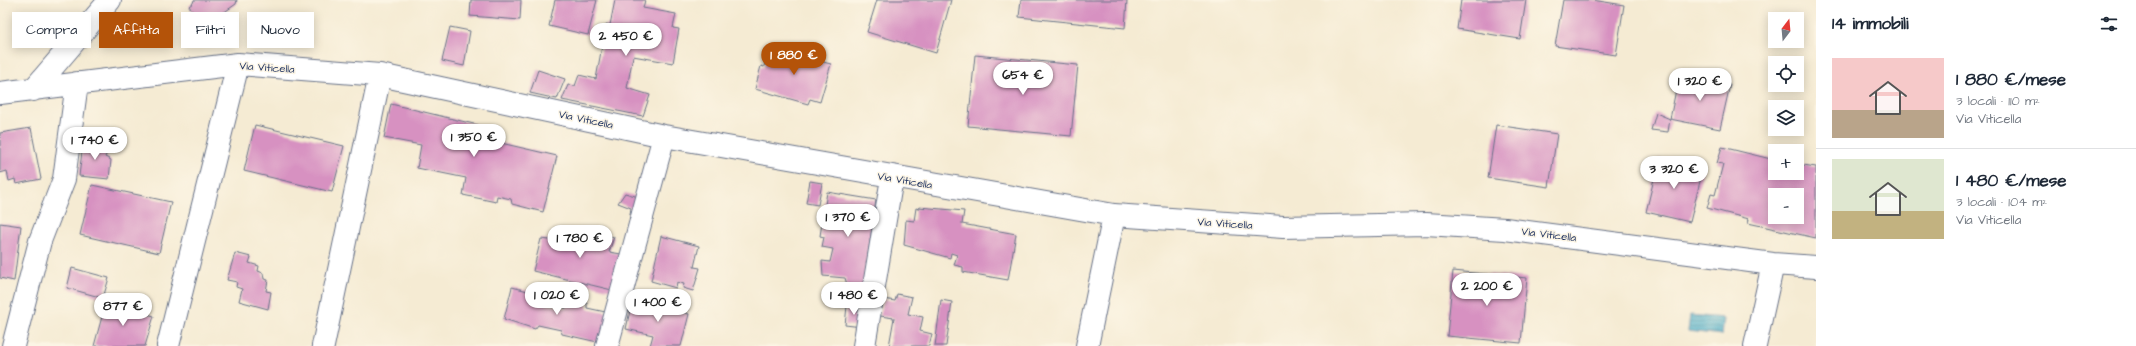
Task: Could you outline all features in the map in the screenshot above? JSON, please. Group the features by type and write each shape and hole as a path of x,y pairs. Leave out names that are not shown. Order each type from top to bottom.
{"street":[{"path":"33,90 110,0"},
{"path":"168,346 238,64"},
{"name":"Via Viticella","path":"0,94 77,83 238,64 380,76 664,136 892,178 1114,215 1283,227 1426,224 1489,228 1607,241 1773,264 1816,267"},
{"path":"323,346 380,76"},
{"path":"12,346 40,241 64,179 77,83"},
{"path":"607,346 664,136"},
{"path":"864,346 892,178"},
{"path":"1087,346 1114,215"},
{"path":"1755,346 1773,264"}],"water":[{"path":"1690,315 1724,318 1722,335 1688,331"}],"building":[{"path":"194,0 237,0 236,4 225,12 193,12 189,6"},
{"path":"471,0 521,0 520,20 470,16"},
{"path":"555,0 597,0 588,35 549,26"},
{"path":"615,0 645,0 643,8 676,14 673,28 679,29 673,63 633,56 627,88 650,95 643,116 562,100 568,85 575,86 579,75 596,79 606,24 610,25"},
{"path":"877,0 951,0 936,53 867,32"},
{"path":"1021,0 1127,0 1125,28 1019,17"},
{"path":"1461,0 1526,0 1520,39 1457,29"},
{"path":"1563,0 1592,0 1624,5 1616,55 1555,46"},
{"path":"450,27 470,31 464,66 442,61"},
{"path":"795,49 824,57 823,62 831,64 820,102 810,99 808,104 755,89 761,66 764,67 768,51 793,58"},
{"path":"975,55 1078,65 1071,136 968,126"},
{"path":"538,70 565,79 557,99 530,93"},
{"path":"1679,75 1730,85 1720,129 1670,119"},
{"path":"391,104 478,125 475,137 557,156 543,212 512,204 511,199 497,196 496,202 463,195 466,178 417,168 421,145 384,138"},
{"path":"1656,113 1670,119 1668,132 1651,130"},
{"path":"255,125 344,146 332,192 244,171"},
{"path":"1496,125 1557,134 1549,187 1488,178"},
{"path":"31,128 41,179 16,184 15,179 9,181 7,171 0,173 0,133"},
{"path":"83,143 111,145 105,157 111,160 109,179 79,176"},
{"path":"1722,147 1768,158 1768,180 1804,180 1804,165 1816,167 1816,238 1748,223 1749,219 1707,208 1711,194 1715,195 1723,164 1717,163"},
{"path":"1659,158 1703,169 1690,222 1646,212"},
{"path":"810,181 822,183 818,205 806,203"},
{"path":"92,185 171,202 159,253 80,235"},
{"path":"827,192 876,200 862,296 848,288 845,278 823,276 822,261 830,262 833,249 822,247 824,237 820,236"},
{"path":"625,193 645,199 639,224 629,221 631,208 618,203"},
{"path":"919,207 964,211 962,224 1016,234 1008,280 963,272 963,267 954,265 957,255 951,253 950,258 904,245 906,220 914,221 916,208 919,209"},
{"path":"0,223 21,226 14,281 0,278"},
{"path":"575,230 614,237 609,252 621,254 612,290 533,271 541,239 567,242"},
{"path":"661,236 699,246 694,267 700,268 693,291 683,288 684,284 677,282 676,288 651,281"},
{"path":"235,253 251,257 249,263 259,266 258,271 263,273 264,279 268,280 266,291 271,292 268,309 239,301 242,289 236,287 237,282 227,280"},
{"path":"72,268 109,278 103,298 67,288"},
{"path":"1453,271 1527,278 1521,343 1447,336"},
{"path":"512,287 532,292 531,301 566,308 570,300 587,303 587,308 610,313 602,343 562,334 561,330 538,325 535,329 504,319"},
{"path":"897,294 912,297 908,314 923,317 920,331 932,334 929,346 889,346 894,318 880,316 884,299 895,301"},
{"path":"633,297 653,302 652,305 689,314 681,346 650,346 653,335 626,329"},
{"path":"941,300 952,302 946,346 935,346"},
{"path":"106,302 154,316 145,346 94,346"},
{"path":"847,306 864,308 862,327 845,325"}]}
